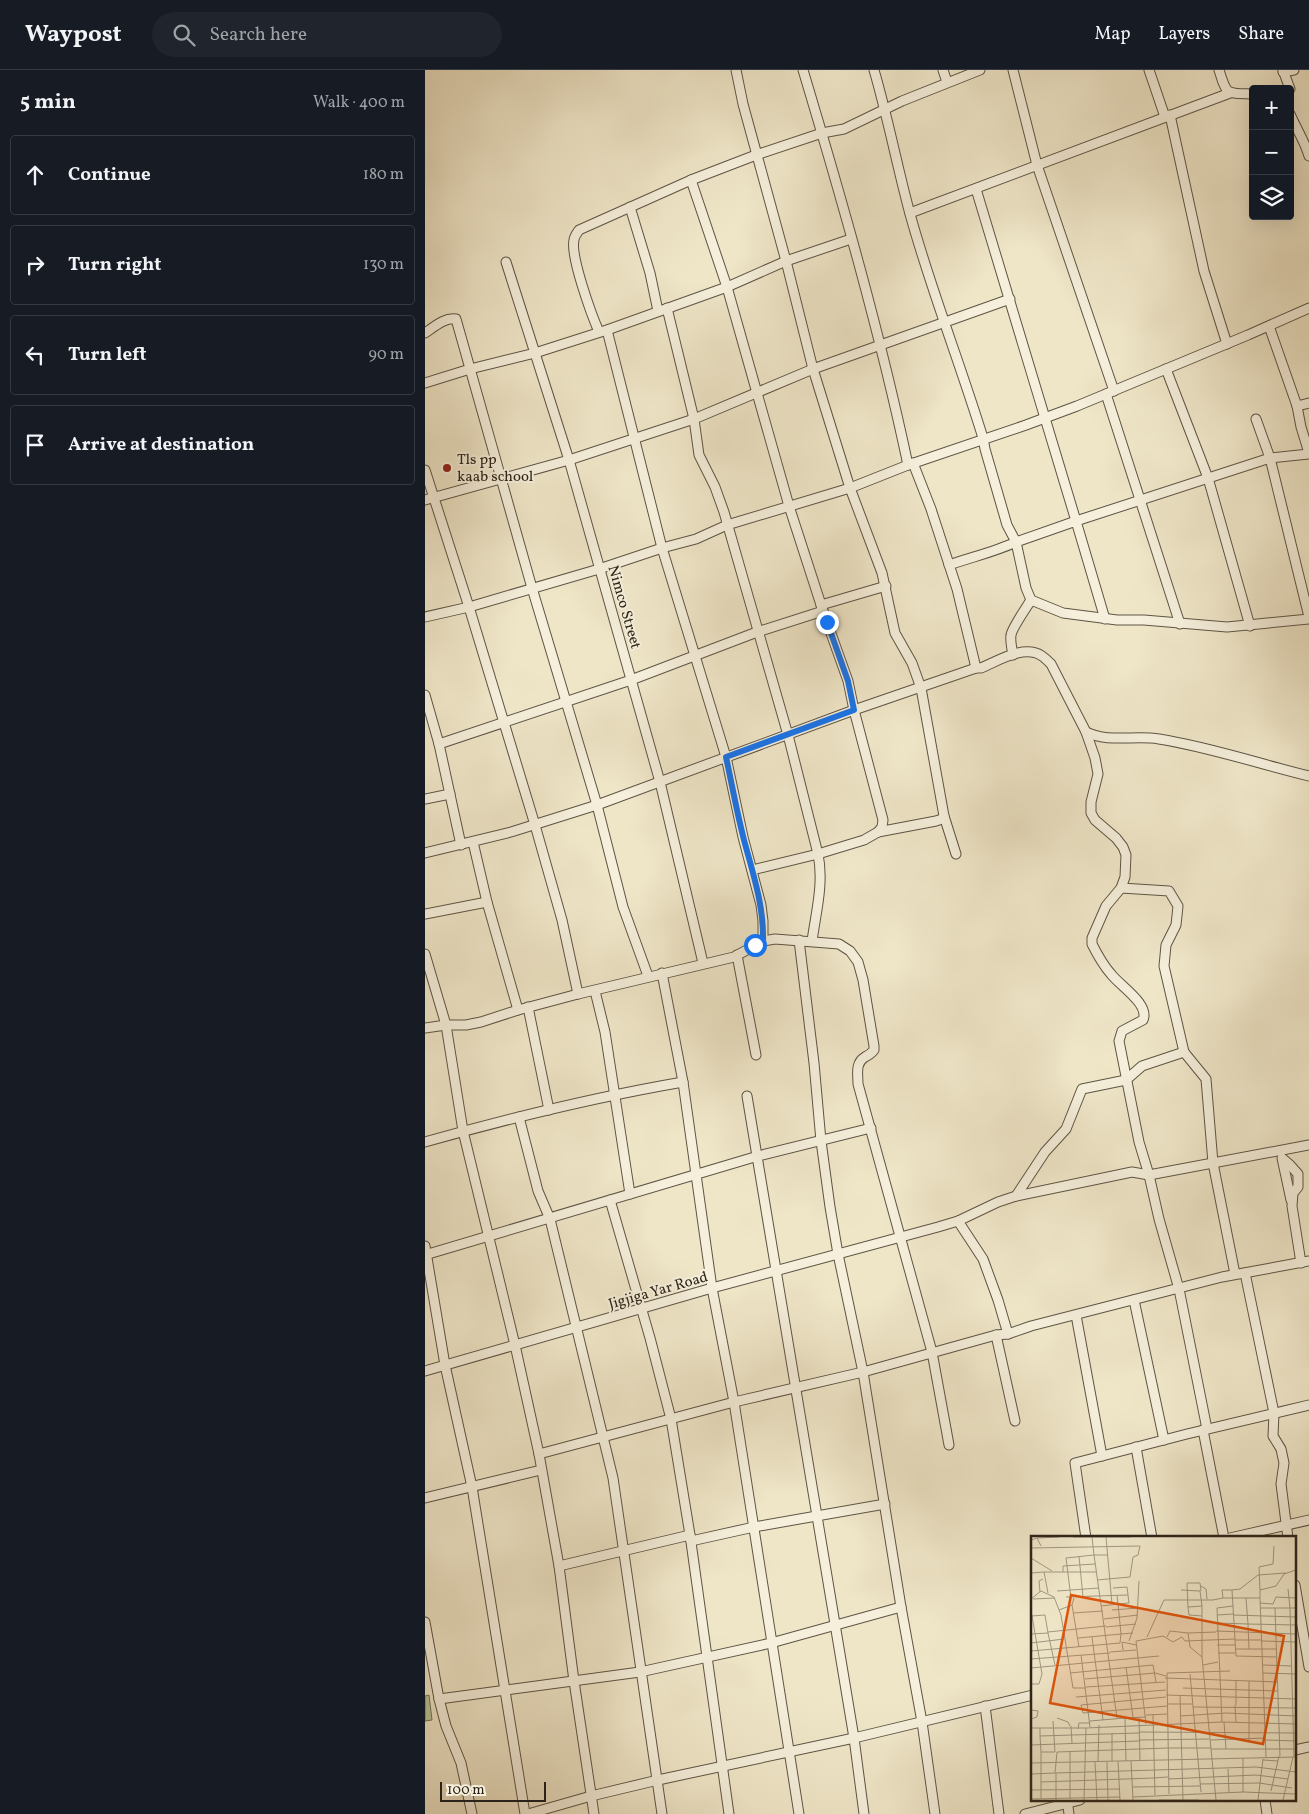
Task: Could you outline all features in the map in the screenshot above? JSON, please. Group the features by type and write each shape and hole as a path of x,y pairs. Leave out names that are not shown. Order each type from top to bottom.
{"street":[{"path":"736,70 756,155 786,261 813,369 850,488 886,586 895,633 912,663 921,688 945,811 944,816 956,854"},
{"path":"803,70 822,133 911,464 957,589 976,668"},
{"path":"874,70 910,213 984,440 1007,525 1016,542 1031,600 1012,629 1013,655"},
{"path":"943,70 947,82"},
{"path":"763,941 761,905 726,757 662,548 634,439 603,331 585,295 573,250 574,239 579,230 691,180 756,155 822,133 845,129 868,119 885,108 979,70"},
{"path":"1013,70 1037,165 1110,392 1140,499 1180,624"},
{"path":"1149,70 1167,116 1204,271 1227,344"},
{"path":"1219,70 1225,90 1230,93"},
{"path":"1288,85 1283,71 1294,70"},
{"path":"910,213 1230,93 1249,94"},
{"path":"1294,124 1306,146 1309,156"},
{"path":"691,180 727,287 789,506 845,672 882,812 882,827 878,832"},
{"path":"976,188 1105,619"},
{"path":"630,207 663,310 694,419 699,455 715,487 727,525 788,735 818,854 821,882 812,941"},
{"path":"425,383 469,369 535,353 603,331 727,287 786,261 851,239"},
{"name":"Nimco Street","path":"506,262 569,460 660,782 703,964"},
{"path":"429,499 569,460 694,419 813,369 1010,299"},
{"path":"425,617 469,607 599,569 696,539 727,525 850,488 911,464 1045,418 1227,344 1309,308"},
{"path":"425,333 451,318 456,319 532,588 597,805 623,907 648,976"},
{"path":"949,565 991,553 1076,521 1236,468 1270,458 1309,453 1297,406 1269,326"},
{"path":"1166,369 1208,478 1250,626"},
{"path":"1297,406 1309,403"},
{"path":"1031,600 1063,613 1105,619 1143,620 1180,624 1227,627 1250,626 1309,618 1270,458 1256,418"},
{"path":"425,470 429,499 469,607 535,825 562,920 578,994"},
{"path":"439,744 631,680 886,586"},
{"path":"425,853 535,825 597,805 854,710 976,668 981,668 1013,655 1032,652 1042,655 1051,664 1086,732 1095,758 1098,774 1091,802 1091,813 1095,820 1116,838 1126,855 1125,877 1121,888 1106,906 1092,938 1095,951 1111,975 1136,999 1143,1010 1143,1020 1123,1031 1119,1040 1139,1142 1179,1289 1224,1536"},
{"path":"425,695 439,744 461,845"},
{"path":"1086,732 1096,737 1165,740 1309,776"},
{"path":"425,799 450,794"},
{"path":"752,870 818,854 864,840 878,832 936,822 944,816"},
{"path":"473,842 487,902 518,1010"},
{"path":"1121,888 1169,891 1178,906 1176,925 1166,945 1163,966 1184,1052 1206,1079 1213,1163 1274,1413 1273,1436 1281,1449 1284,1463 1281,1484 1289,1536"},
{"path":"425,914 487,902"},
{"path":"425,1028 446,1025 466,1026 490,1020 528,1007 737,955 763,941 775,939 839,944 850,951 858,962 863,980 875,1046 874,1050 859,1062 857,1068 858,1084 932,1352 949,1445"},
{"path":"799,940 814,1063 821,1141 837,1254 863,1372 901,1607 922,1722 935,1814"},
{"path":"425,954 446,1025 463,1131 515,1345 539,1454 559,1566 594,1814"},
{"path":"737,955 756,1055"},
{"path":"662,973 683,1082 712,1288 734,1402 799,1814"},
{"path":"595,991 605,1032 630,1194"},
{"path":"528,1007 549,1110"},
{"path":"1016,1196 1045,1152 1066,1129 1082,1089 1126,1080 1142,1066 1184,1052"},
{"path":"425,1142 614,1094 683,1082"},
{"path":"747,1096 778,1271 855,1738 864,1814"},
{"path":"519,1118 538,1191 550,1218 613,1478 662,1814"},
{"path":"871,1128 758,1156 489,1236 426,1252 445,1365 472,1487 527,1814 658,1780 855,1738 1031,1695"},
{"name":"Jigjiga Yar Road","path":"425,1371 712,1288 958,1221 998,1202 1016,1196 1132,1172 1149,1175 1213,1163 1282,1155 1309,1144"},
{"path":"539,1454 734,1402 863,1372 995,1335 1008,1334 1031,1326 1240,1273 1307,1263 1292,1206 1293,1193 1298,1187 1298,1174 1282,1155"},
{"path":"610,1200 650,1338 671,1419 691,1538 729,1814"},
{"path":"958,1221 983,1259 1008,1334"},
{"path":"1135,1300 1164,1440"},
{"path":"1076,1315 1102,1456"},
{"path":"995,1335 1015,1421"},
{"path":"1086,1536 1075,1463 1205,1429 1309,1405"},
{"path":"1136,1447 1152,1536"},
{"path":"425,1498 541,1470"},
{"path":"559,1566 691,1538 885,1504"},
{"path":"1238,1536 1309,1520"},
{"path":"1297,1599 1309,1667"},
{"path":"439,1699 640,1672 771,1643 901,1607"},
{"path":"425,1622 439,1699 446,1726 461,1763 472,1814"},
{"path":"985,1706 999,1814"},
{"path":"1025,1814 1067,1802 1069,1814"}],"green space":[{"path":"429,1695 432,1720 425,1721 425,1696"}],"place":[{"name":"Tls pp kaab school","path":"447,468"}],"route":[{"path":"755,945 763,941 761,905 743,837 726,757 854,710 848,681 827,622"}]}
